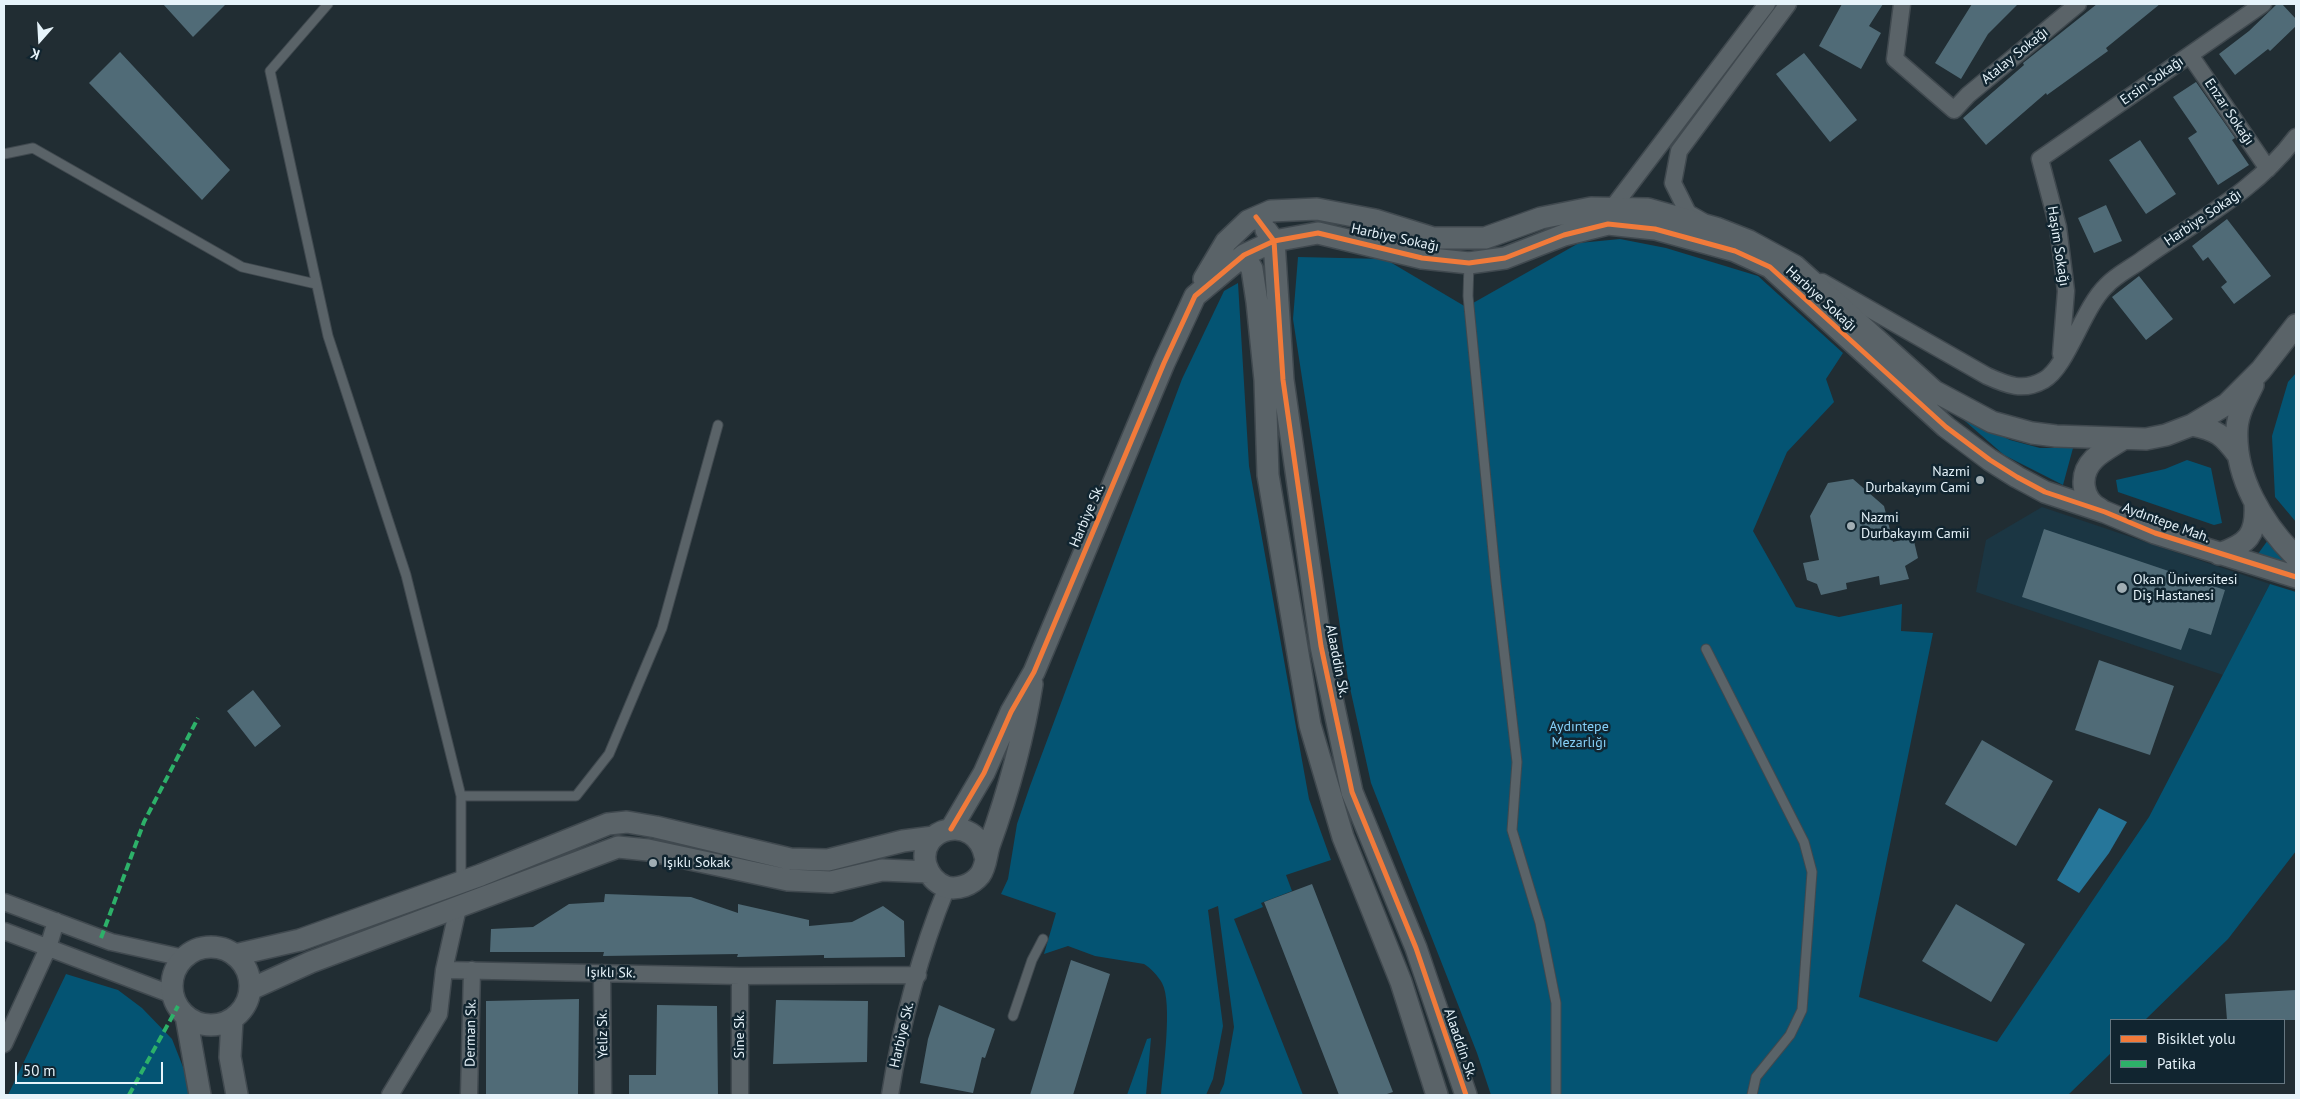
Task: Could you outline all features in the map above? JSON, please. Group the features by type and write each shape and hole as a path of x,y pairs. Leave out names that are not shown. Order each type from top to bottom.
{"street":[{"path":"1613,207 1767,4"},
{"path":"1716,228 1688,213 1672,182 1679,151 1788,4"},
{"name":"Atalay Sokağı","path":"1902,4 1896,59 1954,110 1968,95 2078,4"},
{"name":"Ersin Sokağı","path":"2040,159 2263,4"},
{"name":"Enzar Sokağı","path":"2190,55 2268,169"},
{"name":"Harbiye Sokağı","path":"1195,296 1226,242 1248,221 1271,211 1317,209 1375,220 1433,238 1485,238 1541,218 1591,208 1648,209 1716,228 1749,241 1987,376 2010,386 2029,387 2046,379 2060,364 2085,314 2106,286 2226,204 2281,158 2296,137"},
{"name":"Haşim Sokağı","path":"2040,159 2058,227 2066,291 2060,364"},
{"path":"1256,217 1274,241"},
{"name":"Harbiye Sokağı","path":"1274,241 1318,233 1422,258 1470,263 1505,258 1564,235 1608,224 1655,229 1735,251 1770,268 1946,427 1990,460 2045,492 2105,512"},
{"name":"Harbiye Sk.","path":"942,833 984,773 1011,712 1034,672 1164,362 1195,296 1244,254 1274,241"},
{"name":"Alaaddin Sk.","path":"1274,241 1283,380 1321,646 1352,792 1416,948 1466,1095"},
{"path":"1244,254 1252,269 1257,302 1265,380 1268,475 1310,725 1343,837 1401,982 1438,1095"},
{"name":"Harbiye Sokağı","path":"1795,266 1934,390 1992,422 2032,433 2124,439 2146,439 2166,435 2192,425 2227,404 2261,370"},
{"path":"2238,455 2237,427 2242,408 2261,370 2296,325"},
{"path":"2192,425 2218,432 2226,438 2238,455 2255,503 2270,527 2296,557"},
{"path":"2105,512 2091,504 2084,493 2084,481 2093,460 2124,439"},
{"path":"2219,554 2236,548 2245,542 2252,532 2256,519 2255,503"},
{"name":"Aydıntepe Mah.","path":"2105,512 2155,533 2296,577"},
{"path":"985,856 1004,805 1024,732 1034,672"},
{"path":"235,955 300,940 461,882 608,824 627,822 656,826 790,859 828,860 961,828 978,838 984,847 985,856 984,866 974,881 966,886 947,887 934,879 929,872 926,854 942,833"},
{"path":"251,989 312,962 458,908 601,851 618,847 648,850 788,880 831,882 882,870 929,872"},
{"path":"390,1095 439,1014 444,970 458,908 461,882"},
{"path":"918,975 934,918 947,887"},
{"path":"4,902 111,942 184,958"},
{"path":"4,1044 48,948 56,922"},
{"path":"4,931 173,995"},
{"path":"203,948 225,949 235,955 244,964 249,976 251,989 248,1001 242,1011 232,1020 221,1024 208,1025 196,1023 186,1016 178,1006 173,995 174,975 184,958 203,948"},
{"name":"Işıklı Sk.","path":"444,970 740,976 918,975"},
{"name":"Derman Sk.","path":"469,1095 472,970"},
{"name":"Yeliz Sk.","path":"602,973 603,1095"},
{"name":"Harbiye Sk.","path":"890,1095 898,1043 918,975"},
{"name":"Sine Sk.","path":"740,976 740,1095"},
{"path":"186,1016 200,1095"},
{"path":"232,1020 230,1057 237,1095"}],"lane":[{"path":"328,4 270,71 328,336 406,575 461,796 461,882"},
{"path":"4,154 33,148 242,266 316,284"},
{"path":"1470,263 1470,316 1496,582 1517,762 1512,830 1540,923 1556,1003 1556,1095"},
{"path":"461,796 576,796 609,754 662,628 718,425"},
{"path":"1706,649 1804,842 1812,872 1802,1010 1790,1035 1756,1077 1752,1095"},
{"path":"1014,1016 1032,960 1043,939"}],"shaded area":[{"name":"Okan Üniversitesi Diş Hastanesi","path":"2042,507 2270,584 2223,675 1976,592 1986,540"},
{"path":"2099,808 2127,822 2109,853 2079,893 2057,880"}],"green space":[{"name":"Aydıntepe Mezarlığı","path":"1620,239 1666,248 1758,276 1843,353 1826,379 1834,402 1787,452 1753,531 1796,607 1839,617 1902,604 1901,631 1933,633 1859,997 1997,1042 2149,817 2270,584 2296,592 2296,851 2228,939 2146,1019 2110,1019 2110,1054 2068,1095 1491,1095 1477,1053 1371,783 1348,679 1293,319 1298,257 1385,259 1466,307 1579,243"},
{"path":"1238,283 1249,466 1309,799 1331,860 1286,875 1292,891 1261,903 1263,907 1234,919 1303,1095 1219,1095 1224,1084 1234,1027 1218,906 1208,910 1223,1026 1213,1079 1206,1095 1161,1095 1167,1006 1162,983 1156,975 1144,964 1095,956 1068,946 1044,954 1056,913 1001,894 1008,879 1017,824 1030,786 1182,379 1224,291"},
{"path":"2296,373 2296,522 2275,497 2272,436 2288,382"},
{"path":"1958,415 2010,440 2040,448 2073,448 2063,485 2004,455"},
{"path":"2187,460 2211,468 2222,523 2214,525 2118,492 2116,480 2165,469"},
{"path":"2268,540 2288,568 2255,558"},
{"path":"66,974 118,990 142,1008 172,1039 194,1095 8,1095"},
{"path":"1151,1038 1146,1095 1127,1095 1147,1039"}],"building":[{"path":"163,4 226,4 193,37"},
{"path":"1842,4 1883,4 1869,26 1881,33 1861,69 1819,46"},
{"path":"1972,4 2018,4 1988,34 1961,79 1935,63"},
{"path":"2097,4 2160,4 2106,48 2108,51 2047,95 2046,93 1986,145 1963,118 2024,65 2023,63"},
{"path":"2277,4 2282,4 2296,19 2296,26 2270,51 2268,49 2235,75 2219,54 2249,31"},
{"path":"120,52 230,170 202,200 89,83"},
{"path":"1804,53 1857,120 1830,142 1776,74"},
{"path":"2196,82 2235,138 2232,140 2249,165 2218,185 2188,138 2197,132 2173,97"},
{"path":"2140,140 2176,194 2146,214 2109,160"},
{"path":"2106,205 2122,241 2094,253 2078,218"},
{"path":"2227,219 2271,276 2234,304 2221,287 2227,282 2208,257 2203,261 2192,246"},
{"path":"2139,276 2173,319 2146,340 2112,297"},
{"name":"Nazmi Durbakayım Camii","path":"1853,479 1884,506 1893,542 1913,537 1918,558 1905,566 1909,579 1880,585 1879,576 1846,583 1847,589 1821,595 1817,584 1807,580 1803,563 1819,560 1810,516 1828,483"},
{"path":"2044,529 2225,590 2211,635 2189,628 2181,650 2022,597"},
{"path":"2099,660 2174,686 2150,755 2075,730"},
{"path":"253,690 281,726 255,747 227,711"},
{"path":"1982,740 2053,781 2016,846 1945,804"},
{"path":"1312,884 1393,1092 1384,1095 1339,1095 1264,902"},
{"path":"605,894 691,897 738,913 738,904 809,920 809,926 852,922 883,906 904,921 905,957 824,958 824,955 737,957 738,954 603,956 604,952 490,952 491,929 533,927 569,904 604,902"},
{"path":"1956,904 2025,944 1991,1002 1922,961"},
{"path":"1071,960 1110,974 1073,1095 1030,1095"},
{"path":"2296,990 2296,1020 2227,1019 2225,994"},
{"path":"579,999 578,1095 486,1095 486,1001"},
{"path":"776,1000 868,1001 867,1062 773,1064"},
{"path":"657,1005 717,1006 718,1095 629,1095 629,1075 656,1075"},
{"path":"939,1005 995,1029 985,1058 982,1057 973,1093 920,1083 928,1039"}],"marked path":[{"path":"101,938 144,822 198,718"},
{"path":"129,1095 178,1006"}],"cycle path":[{"path":"1256,217 1274,241 1283,380 1321,646 1352,792 1416,948 1466,1095"},
{"path":"951,829 984,773 1011,712 1034,672 1164,363 1195,296 1244,255 1274,241 1318,233 1422,258 1469,263 1505,258 1564,235 1608,224 1655,229 1735,251 1770,267 1946,427 1990,460 2017,477 2045,492 2105,512 2155,533 2296,577"}],"place":[{"name":"Nazmi Durbakayım Cami","path":"1980,480"},
{"name":"Nazmi Durbakayım Camii","path":"1851,526"},
{"name":"Okan Üniversitesi Diş Hastanesi","path":"2122,588"},
{"name":"Işıklı Sokak","path":"653,863"}]}
